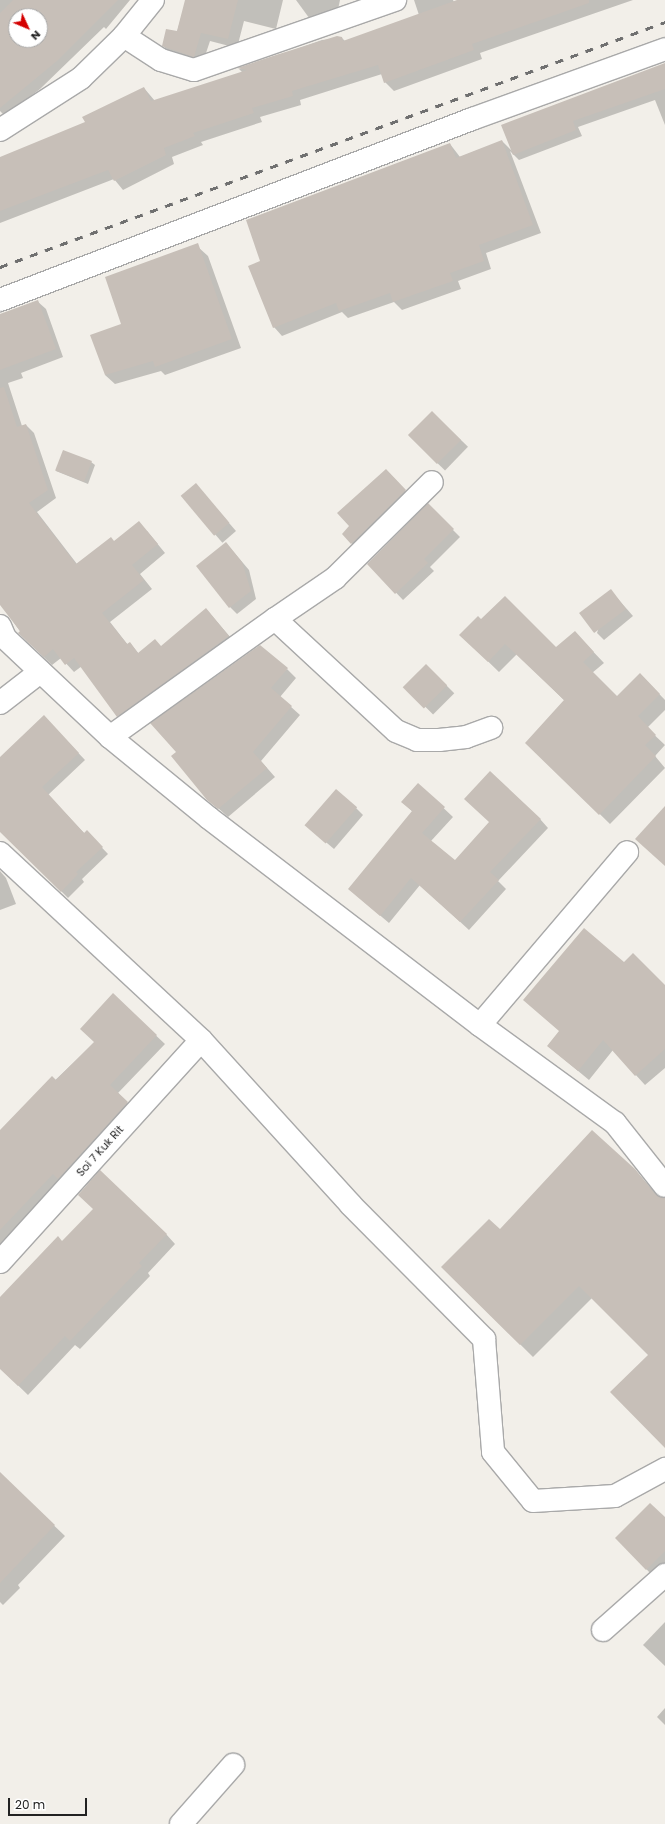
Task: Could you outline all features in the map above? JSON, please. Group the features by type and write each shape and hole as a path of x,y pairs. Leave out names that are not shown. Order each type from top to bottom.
{"street":[{"path":"0,130 81,78 124,36 153,0"},
{"path":"124,36 160,60 194,70 395,0"},
{"path":"0,300 472,119 665,49"},
{"path":"110,737 275,618 335,578 432,482"},
{"path":"275,618 396,731 417,740 439,740 466,737 491,728"},
{"path":"0,626 5,638 110,737 210,818 480,1025 615,1122 665,1186"},
{"path":"0,703 40,672"},
{"path":"480,1025 627,852"},
{"path":"0,853 200,1040 351,1205 484,1339 493,1452 533,1501 615,1496 665,1469"},
{"name":"Soi 7 Kuk Rit","path":"0,1262 200,1040"},
{"path":"603,1630 665,1575"},
{"path":"181,1824 233,1765"}],"building":[{"path":"13,0 118,0 57,61 0,108 0,13"},
{"path":"185,0 238,0 228,39 201,33 194,57 162,46 166,29 177,31"},
{"path":"457,0 589,0 589,3 472,44 474,50 384,83 378,65 292,91 293,96 252,108 254,113 193,133 195,136 164,148 166,155 114,181 108,170 0,211 0,157 85,122 82,117 144,87 151,101 247,70 237,68 276,55 337,36 342,37 343,41"},
{"path":"665,63 665,89 573,121 576,130 513,155 501,125"},
{"path":"502,140 533,225 479,245 484,261 450,273 453,281 393,302 390,293 339,311 336,303 273,328 248,266 260,261 246,220 450,143 456,158"},
{"path":"198,243 232,339 155,367 153,361 105,375 90,335 121,324 105,277"},
{"path":"38,300 56,349 0,370 0,314"},
{"path":"4,387 17,427 26,424 48,490 29,503 76,564 111,537 114,541 139,521 158,544 132,565 144,580 102,613 127,644 130,642 138,653 155,639 161,646 206,608 229,636 117,717 74,658 65,665 53,649 44,657 18,633 20,631 0,605 0,388"},
{"path":"432,411 461,440 437,464 408,435"},
{"path":"63,450 92,461 84,482 55,471"},
{"path":"386,469 406,490 351,544 342,534 349,526 337,513"},
{"path":"196,483 229,523 214,536 181,496"},
{"path":"428,503 454,529 424,559 428,563 395,594 367,564"},
{"path":"226,542 242,562 251,591 229,608 196,566"},
{"path":"611,589 626,609 594,633 579,613"},
{"path":"505,596 556,647 575,631 594,652 583,662 617,696 640,673 660,694 638,716 656,735 645,745 656,756 599,815 525,743 564,700 505,644 488,662 459,635 478,616 481,619"},
{"path":"260,645 288,668 271,688 292,706 253,752 267,768 218,809 207,800 171,756 176,752 150,723"},
{"path":"426,664 447,685 424,709 403,687"},
{"path":"44,715 79,753 42,787 84,833 87,830 103,847 76,872 78,874 61,892 0,832 0,757"},
{"path":"490,771 541,819 490,872 499,880 460,922 411,878 380,916 348,889 412,811 401,802 418,783 445,807 422,833 455,860 489,822 464,799"},
{"path":"336,789 357,807 326,844 305,825"},
{"path":"665,806 665,866 635,839"},
{"path":"584,928 624,962 633,953 665,985 665,1049 635,1076 603,1040 578,1071 547,1046 559,1031 523,1000"},
{"path":"113,993 157,1035 110,1085 128,1102 58,1179 53,1174 0,1230 0,1130 52,1076 56,1080 94,1042 80,1029"},
{"path":"592,1130 635,1169 655,1194 665,1198 665,1448 610,1392 648,1355 579,1286 520,1345 441,1267 489,1219 500,1229"},
{"path":"100,1170 167,1234 139,1263 142,1266 70,1341 65,1336 18,1386 0,1369 0,1297 58,1236 62,1241 93,1209 78,1195"},
{"path":"0,1472 55,1525 0,1583"},
{"path":"650,1503 665,1517 665,1551 646,1570 615,1538"}],"railway":[{"path":"0,267 665,22"}]}
